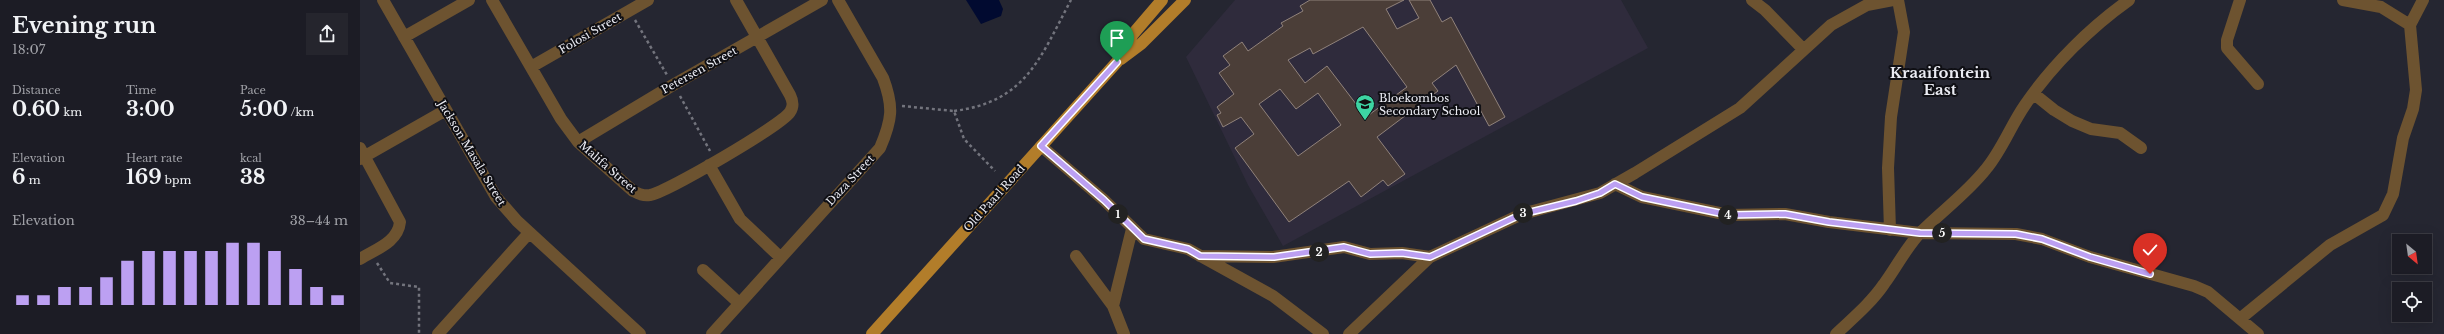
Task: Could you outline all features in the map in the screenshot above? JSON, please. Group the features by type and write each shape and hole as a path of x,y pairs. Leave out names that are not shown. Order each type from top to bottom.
{"main road":[{"name":"Old Paarl Road","path":"1117,62 1133,34 1162,0"},
{"name":"Old Paarl Road","path":"872,334 1117,62 1141,44 1185,0"}],"street":[{"name":"Jackson Masala Street","path":"383,0 496,197 529,233 640,334"},
{"path":"404,37 469,0"},
{"name":"Malifa Street","path":"492,0 561,119 578,142 633,191 642,195 652,194 712,163 781,121 790,112 793,107 790,95 758,37"},
{"name":"Folosi Street","path":"531,67 648,0"},
{"path":"736,0 758,37"},
{"name":"Petersen Street","path":"578,142 672,84 822,0"},
{"name":"Daza Street","path":"712,334 880,148 890,121 892,105 883,78 838,0"},
{"path":"1752,0 1765,10 1803,49"},
{"path":"1349,334 1430,257 1522,214 1576,201 1600,193 1740,108 1830,25 1867,4 1893,0"},
{"path":"1890,230 1889,154 1891,117 1904,32 1898,0"},
{"path":"1836,334 1860,313 1883,286 1920,233 1953,204 1987,169 2026,104 2084,36 2104,18 2129,0"},
{"path":"2240,0 2227,40 2227,48 2258,84"},
{"path":"2343,0 2381,7 2410,25"},
{"path":"2241,318 2330,245 2383,215 2393,194 2399,157 2414,109 2416,90 2410,25 2423,0"},
{"path":"2034,94 2054,110 2072,121 2091,129 2120,133 2141,148"},
{"path":"360,259 396,235 400,222 362,155 446,110"},
{"path":"1041,146 1104,200 1132,229 1144,239 1188,249 1273,296 1324,334"},
{"path":"712,163 740,219 780,257"},
{"path":"1615,184 1642,197 1729,215 1785,214 1890,230 1920,233 1990,232 2042,239 2090,257 2194,286 2208,292 2241,318 2258,334"},
{"path":"1113,306 1120,269 1132,229"},
{"path":"438,334 529,233"},
{"path":"1200,256 1274,257 1344,247 1370,254 1402,253 1430,257"},
{"path":"1076,256 1113,306 1124,334"},
{"path":"703,270 739,303"}],"path":[{"path":"892,105 954,111 986,106 1006,96 1026,77 1043,52 1071,0"},
{"path":"629,10 672,84 712,163"},
{"path":"954,111 964,139 995,171"},
{"path":"371,252 390,283 419,287 419,334"}],"shaded area":[{"name":"Bloekombos Secondary School","path":"1235,0 1621,0 1648,48 1283,246 1248,185 1186,57"}],"water":[{"path":"966,0 999,0 1003,9 1001,16 981,24"}],"building":[{"path":"1310,0 1404,0 1386,9 1397,29 1419,18 1409,0 1430,0 1442,22 1451,17 1505,117 1489,126 1456,65 1432,83 1438,91 1377,137 1405,174 1388,186 1383,180 1361,197 1349,181 1289,222 1235,148 1254,134 1241,117 1223,127 1217,115 1221,113 1217,107 1234,94 1219,73 1230,65 1223,56 1242,42 1248,51 1283,26 1281,23 1303,11 1300,6","holes":["1363,27 1407,87 1366,117 1327,66 1305,83 1288,60 1310,48 1313,54","1280,89 1296,109 1318,93 1341,125 1298,156 1259,104"]}],"place":[{"name":"Bloekombos Secondary School","path":"1365,121"}],"district":[{"name":"Kraaifontein East","path":"1940,82"}],"route":[{"path":"1117,62 1041,146 1104,200 1135,232 1144,239 1153,243 1172,245 1188,249 1200,256 1224,255 1274,257 1313,253 1344,247 1370,254 1402,253 1419,254 1430,257 1522,214 1541,208 1576,201 1600,193 1615,184 1624,190 1642,197 1682,207 1729,215 1785,214 1829,222 1920,233 1990,232 2016,234 2042,239 2090,257 2150,274"}]}
